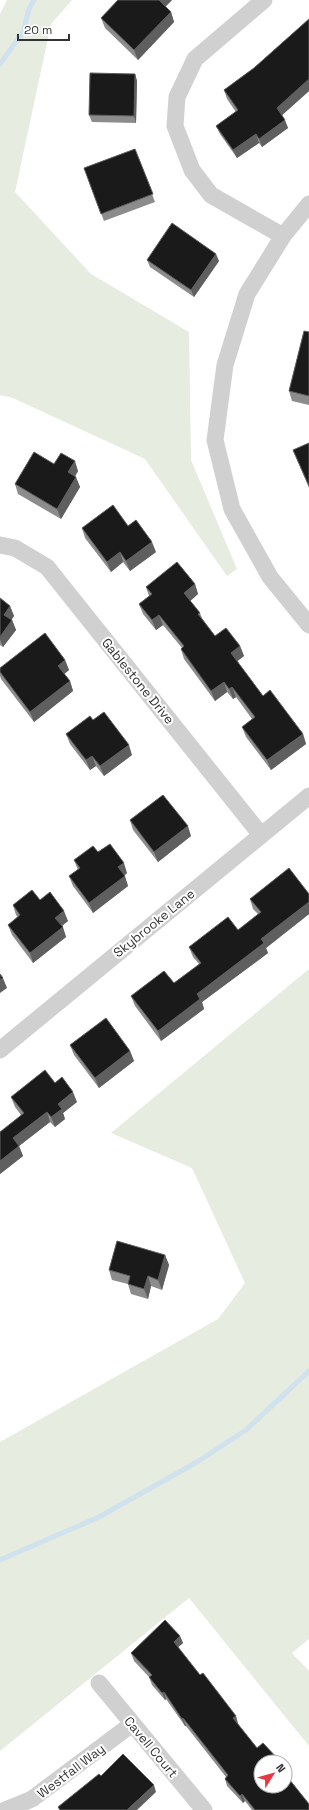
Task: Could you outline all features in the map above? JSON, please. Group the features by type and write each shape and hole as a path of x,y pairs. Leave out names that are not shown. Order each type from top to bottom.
{"street":[{"path":"264,0 195,59 177,97 175,126 192,170 211,195 283,236"},
{"path":"309,204 283,236 247,294 225,365 215,440 232,509 270,577 309,625"},
{"name":"Gablestone Drive","path":"0,545 15,548 47,567 261,835"},
{"name":"Skybrooke Lane","path":"0,1050 309,796"},
{"name":"Cavell Court","path":"99,1683 204,1810"},
{"name":"Westfall Way","path":"5,1810 32,1800 132,1724"}],"shaded area":[{"path":"7,0 72,0 51,24 15,192 91,274 189,332 191,460 237,569 227,576 145,459 13,398 0,395 0,14"},
{"path":"309,969 309,1639 292,1653 309,1671 309,1746 189,1598 0,1751 0,1442 218,1319 245,1283 192,1168 111,1133"}],"building":[{"path":"118,0 159,0 171,12 134,50 101,18"},
{"path":"309,19 309,79 277,108 285,120 259,139 256,134 233,150 216,126 238,110 224,90 254,68"},
{"path":"90,73 135,74 134,116 89,115"},
{"path":"135,149 153,194 101,214 84,168"},
{"path":"172,223 216,254 191,290 147,260"},
{"path":"304,331 309,332 309,396 289,391"},
{"path":"309,443 309,486 293,450"},
{"path":"34,452 54,464 61,453 75,461 68,472 76,477 57,509 15,484"},
{"path":"113,505 128,526 136,520 152,542 126,561 120,552 107,562 82,528"},
{"path":"177,562 195,584 184,593 200,613 198,614 215,636 226,628 240,646 231,653 263,696 270,690 303,734 267,760 242,727 255,717 232,687 229,689 224,682 211,691 181,649 184,646 159,615 152,620 139,604 152,594 146,587"},
{"path":"0,598 10,606 4,615 12,620 0,637"},
{"path":"45,633 65,660 58,666 70,681 30,712 0,672 0,668"},
{"path":"104,712 129,745 100,766 92,756 86,760 66,734 90,716 93,720"},
{"path":"163,795 188,826 154,852 130,820"},
{"path":"110,844 124,863 118,867 125,876 89,903 69,876 80,868 74,860 93,846 98,852"},
{"path":"289,868 309,894 309,902 261,939 264,943 197,994 200,999 158,1031 131,996 164,971 174,983 201,963 189,947 228,917 238,930 261,912 250,899"},
{"path":"32,890 40,900 50,892 64,911 55,918 63,927 30,953 8,925 20,915 13,905"},
{"path":"106,1018 130,1051 95,1078 70,1045"},
{"path":"45,1070 55,1083 62,1077 73,1092 58,1104 62,1109 51,1117 47,1112 13,1138 19,1146 0,1161 0,1132 24,1113 11,1097"},
{"path":"117,1241 165,1255 158,1280 148,1276 144,1289 128,1284 130,1276 109,1270"},
{"path":"165,1620 180,1636 174,1642 200,1675 203,1673 236,1716 233,1718 257,1748 263,1743 273,1754 253,1754 253,1794 293,1794 293,1784 309,1804 309,1810 255,1810 242,1794 240,1796 225,1779 228,1775 183,1718 182,1719 164,1692 162,1693 149,1677 152,1675 131,1653"},
{"path":"123,1754 154,1785 127,1810 60,1810 58,1807 99,1774 101,1776"}],"waterway":[{"path":"0,64 23,32 29,9 34,0"},
{"path":"0,1560 99,1517 197,1462 246,1430 309,1371"}]}
